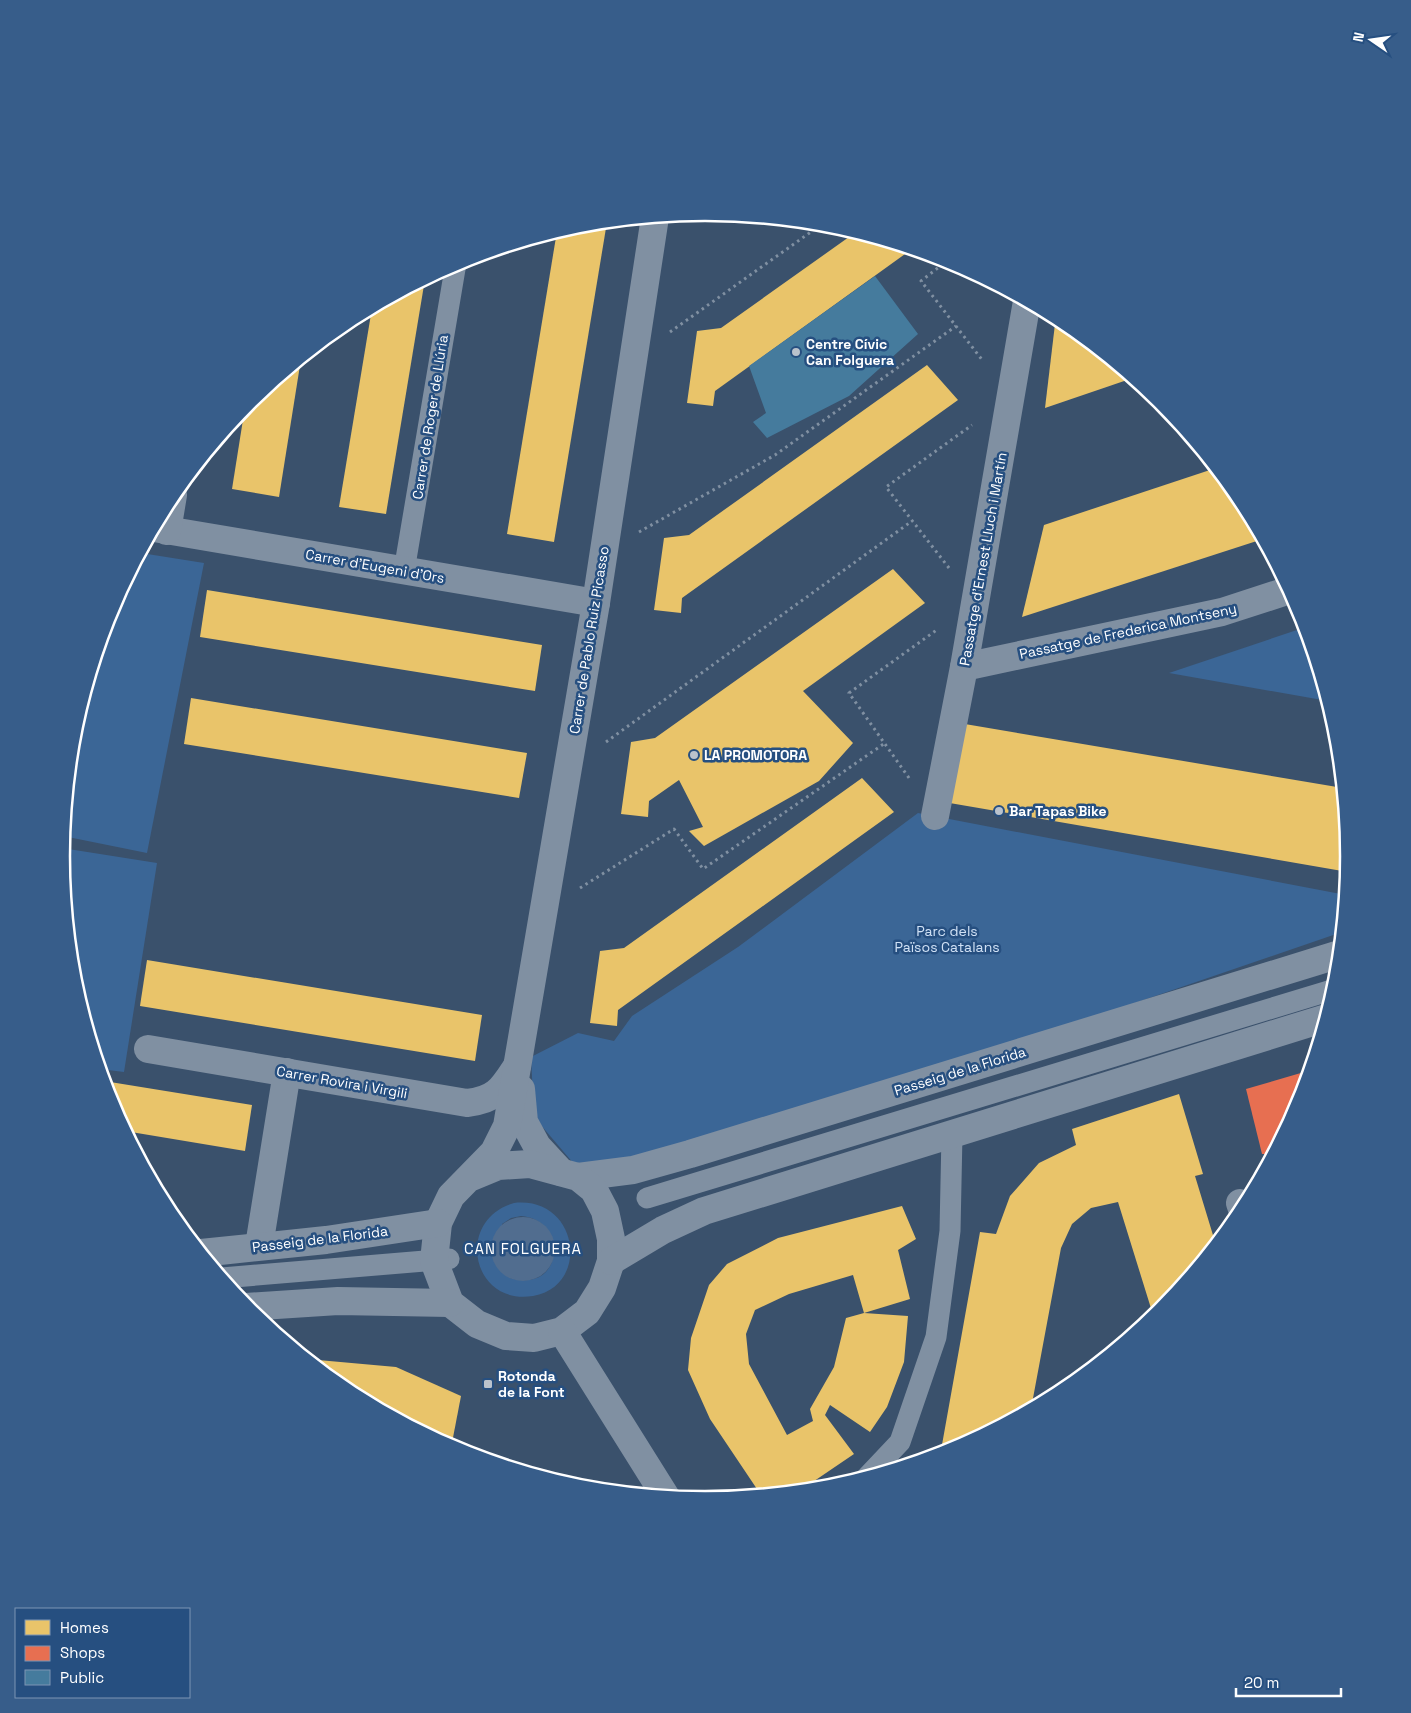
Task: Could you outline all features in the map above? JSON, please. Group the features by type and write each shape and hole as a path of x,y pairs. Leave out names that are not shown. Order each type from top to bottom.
{"street":[{"name":"Carrer de Pablo Ruiz Picasso","path":"468,1178 494,1152 507,1126 596,603 655,223"},
{"name":"Carrer de Roger de Llúria","path":"404,571 454,273"},
{"name":"Passatge d'Ernest Lluch i Martín","path":"935,816 964,667 1026,308"},
{"name":"Carrer d'Eugeni d'Ors","path":"161,530 596,603"},
{"name":"Passatge de Frederica Montseny","path":"964,667 1222,612 1283,592"},
{"name":"Passeig de la Florida","path":"570,1174 633,1170 690,1154 1333,956"},
{"path":"647,1198 1326,992"},
{"path":"611,1261 663,1230 704,1210 1319,1020"},
{"name":"Carrer Rovira i Virgili","path":"148,1049 467,1103 486,1101 501,1090 519,1063"},
{"name":"Carrer de Pablo Ruiz Picasso","path":"519,1063 524,1122 537,1146 570,1174"},
{"path":"259,1246 287,1072"},
{"path":"875,1469 900,1442 936,1337 950,1231 952,1134"},
{"path":"257,1307 338,1301 450,1303 477,1324 506,1336 534,1338 562,1331 587,1312 602,1288 611,1261 611,1239 604,1211 594,1190 570,1174 530,1164 498,1166 468,1178 451,1196 438,1223 441,1260 450,1303"},
{"name":"Passeig de la Florida","path":"208,1252 326,1240 438,1223"},
{"name":"Passeig de la Florida","path":"229,1277 441,1260"},
{"path":"562,1331 662,1491"}],"path":[{"path":"634,358 813,230"},
{"path":"935,816 849,693 975,602 886,487 1011,397 921,280 940,266"},
{"path":"604,552 775,455 956,326"},
{"path":"568,769 912,522"},
{"path":"545,909 674,829 703,869 885,743"}],"green space":[{"path":"147,554 204,563 147,853 70,838 75,774 92,692 104,652 118,613"},
{"path":"1299,629 1321,700 1169,673"},
{"name":"Parc dels Països Catalans","path":"918,813 1340,894 1336,934 1091,1018 604,1173 580,1171 534,1117 531,1057 578,1033 614,1041 632,1016 738,947"},
{"path":"70,849 157,863 124,1072 107,1070 82,980 71,898"},
{"path":"514,1203 536,1205 553,1213 564,1227 570,1243 570,1260 564,1276 552,1289 533,1296 512,1296 496,1288 484,1276 478,1260 478,1243 483,1227 495,1213","holes":["521,1216 536,1220 547,1229 553,1241 554,1254 550,1266 542,1275 528,1280 510,1278 502,1224 511,1218"]}],"shaded area":[{"path":"517,1217 529,1217 546,1226 553,1237 555,1249 553,1261 546,1272 529,1281 517,1281 505,1276 496,1267 491,1255 491,1243 496,1231 505,1222"}],"building: Homes":[{"path":"606,229 554,542 507,534 556,239"},
{"path":"848,238 906,254 715,391 713,406 687,403 697,331 721,328"},
{"path":"424,287 386,514 339,507 371,317"},
{"path":"1055,325 1092,352 1126,380 1045,408"},
{"path":"927,365 958,400 682,598 681,613 654,610 664,538 689,535"},
{"path":"300,368 279,497 232,489 243,421"},
{"path":"1210,470 1234,503 1257,541 1022,617 1044,525"},
{"path":"893,569 925,603 803,691 853,743 819,781 704,846 689,831 703,827 679,780 649,801 648,817 621,814 631,742 655,738"},
{"path":"207,590 542,645 535,691 200,637"},
{"path":"191,698 527,753 519,798 184,744"},
{"path":"953,722 1337,787 1340,815 1341,871 938,801"},
{"path":"862,778 894,812 618,1010 617,1026 590,1023 600,951 624,948"},
{"path":"147,960 482,1015 475,1061 140,1006"},
{"path":"112,1082 252,1105 245,1151 133,1132"},
{"path":"1179,1094 1203,1174 1195,1176 1214,1238 1183,1276 1151,1309 1118,1202 1091,1208 1072,1224 1061,1248 1032,1401 987,1426 942,1447 980,1232 996,1234 1010,1196 1039,1163 1076,1145 1072,1129"},
{"path":"902,1206 916,1239 898,1250 910,1299 864,1313 908,1316 904,1362 887,1407 870,1432 830,1405 825,1415 854,1454 811,1483 758,1490 710,1419 688,1370 691,1338 709,1285 727,1264 778,1238","holes":["853,1275 864,1313 846,1318 834,1367 810,1409 813,1421 787,1435 749,1364 746,1334 755,1310 789,1294"]},
{"path":"318,1360 396,1367 461,1396 453,1440 388,1407 352,1385"}],"building: Shops":[{"path":"1303,1072 1293,1100 1267,1154 1262,1154 1246,1089"}],"building: Public":[{"path":"875,276 918,334 849,396 767,438 753,422 766,413 749,366"}],"place":[{"name":"Centre Cívic Can Folguera","path":"796,352"},
{"name":"LA PROMOTORA","path":"694,755"},
{"name":"Bar Tapas Bike","path":"999,811"},
{"name":"Rotonda de la Font","path":"488,1384"}],"district":[{"name":"CAN FOLGUERA","path":"523,1249"}]}
